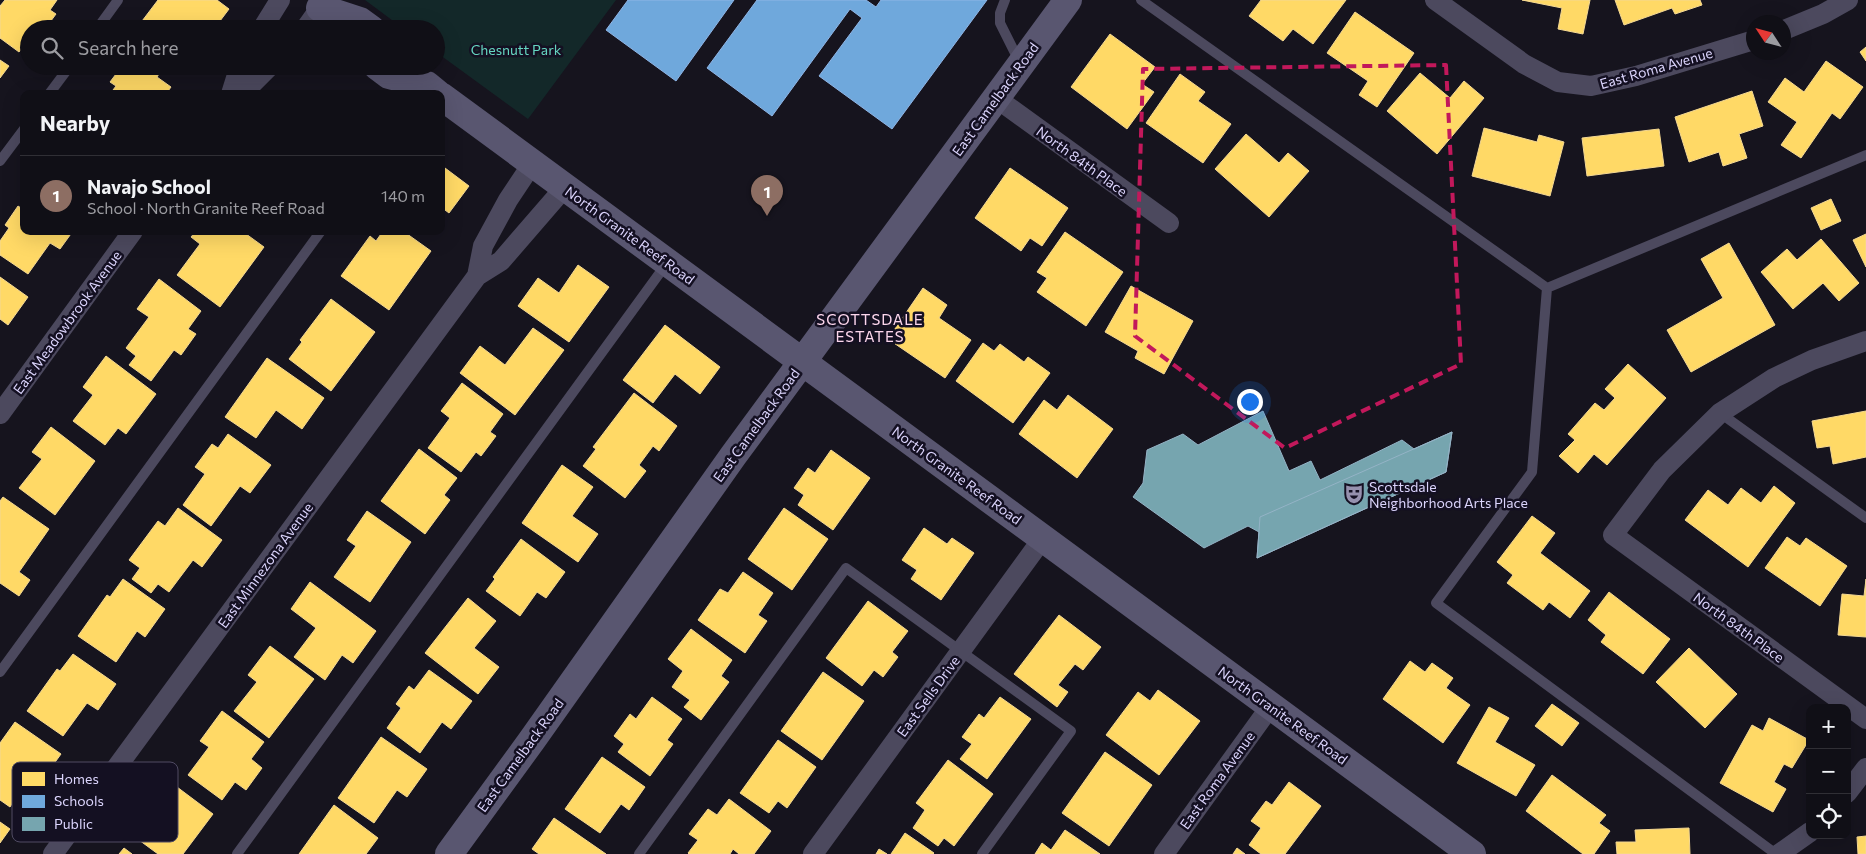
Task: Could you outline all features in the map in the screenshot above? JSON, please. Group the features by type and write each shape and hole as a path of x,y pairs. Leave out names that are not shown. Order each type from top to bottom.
{"street":[{"path":"268,20 280,0"},
{"name":"East Camelback Road","path":"448,854 803,361 1068,0"},
{"name":"East Roma Avenue","path":"1435,0 1524,64 1558,82 1592,86 1636,76 1746,42"},
{"path":"1791,27 1823,14 1848,0"},
{"path":"317,16 351,20"},
{"path":"232,90 238,75"},
{"path":"244,90 261,75"},
{"name":"North Granite Reef Road","path":"389,75 428,87"},
{"name":"North 84th Place","path":"996,98 1169,223"},
{"name":"North Granite Reef Road","path":"445,100 1472,854"},
{"name":"East Minnezona Avenue","path":"477,276 483,246 508,200 532,164"},
{"name":"East Minnezona Avenue","path":"120,762 477,276 500,261 564,187"},
{"name":"East Meadowbrook Avenue","path":"0,414 130,235"},
{"path":"1720,413 1774,378 1812,360 1866,341"},
{"name":"North 84th Place","path":"1720,413 1662,470 1613,535 1866,719"},
{"name":"East Sells Drive","path":"813,854 1043,538"},
{"name":"East Roma Avenue","path":"1164,854 1270,707"},
{"path":"1851,787 1866,768"},
{"path":"1777,854 1806,835"},
{"name":"East Minnezona Avenue","path":"53,854 62,842"}],"lane":[{"path":"104,20 118,0"},
{"path":"1005,0 1000,13 1000,23 1021,64"},
{"path":"1141,0 1547,288"},
{"path":"52,90 63,75"},
{"path":"0,161 20,134"},
{"path":"1547,288 1866,155"},
{"path":"0,672 317,235"},
{"path":"237,854 668,262"},
{"path":"1547,288 1532,472 1436,603 1777,854"},
{"path":"1720,413 1866,518"},
{"path":"639,854 846,568 1071,731 982,854"}],"highlighted area":[{"path":"1446,65 1461,364 1285,448 1135,336 1143,69"}],"green space":[{"name":"Chesnutt Park","path":"365,0 616,0 528,119 445,59 445,20 392,20"}],"building: Homes":[{"path":"5,0 57,0 50,10 56,14 52,20 20,20 19,52 0,38 0,6"},
{"path":"158,0 217,0 229,9 221,20 143,20"},
{"path":"1261,0 1346,0 1313,44 1293,29 1283,41 1249,16"},
{"path":"1522,0 1590,0 1583,34 1558,29 1562,8"},
{"path":"1615,0 1700,0 1702,5 1675,14 1672,8 1624,25"},
{"path":"1355,12 1414,53 1377,107 1359,95 1368,81 1327,53"},
{"path":"1110,34 1155,67 1142,84 1154,92 1127,129 1071,87"},
{"path":"1866,47 1866,61 1860,52"},
{"path":"0,60 9,66 0,78"},
{"path":"1826,61 1863,87 1840,119 1832,113 1801,158 1781,145 1797,122 1768,102 1785,78 1804,92"},
{"path":"1420,73 1450,98 1464,81 1484,98 1437,154 1387,111"},
{"path":"1180,74 1205,92 1198,101 1231,124 1203,163 1146,123"},
{"path":"115,75 158,75 157,77 171,87 169,90 113,90 116,86 110,82"},
{"path":"1752,91 1763,126 1739,134 1747,158 1723,166 1719,152 1689,162 1675,117"},
{"path":"1484,128 1537,142 1539,135 1564,142 1550,196 1472,176"},
{"path":"1659,129 1664,166 1587,176 1582,138"},
{"path":"1246,134 1279,163 1288,153 1309,171 1269,217 1215,169"},
{"path":"445,168 469,186 449,213 445,210"},
{"path":"1010,168 1068,208 1042,246 1030,238 1021,251 975,218"},
{"path":"1831,199 1841,221 1821,230 1811,208"},
{"path":"18,206 20,207 20,235 70,235 60,249 50,243 28,274 0,255 0,241 9,228 5,225"},
{"path":"1065,232 1123,272 1086,326 1037,292 1047,278 1037,272"},
{"path":"1866,234 1866,267 1853,240"},
{"path":"193,235 248,235 264,247 220,307 177,275 200,244 191,237"},
{"path":"380,235 409,235 431,251 389,310 341,276 370,236 376,241"},
{"path":"1821,239 1859,283 1839,301 1823,283 1793,309 1761,272 1787,249 1797,260"},
{"path":"1729,243 1775,325 1691,372 1667,330 1723,298 1701,259"},
{"path":"578,265 609,287 569,342 518,306 538,278 559,293"},
{"path":"0,277 28,297 8,325 0,319"},
{"path":"159,279 201,311 188,329 196,334 181,355 174,350 151,381 129,365 136,356 126,348 149,317 137,309"},
{"path":"1131,286 1193,321 1164,374 1135,358 1138,351 1105,332"},
{"path":"923,288 947,305 939,318 971,340 945,378 888,339"},
{"path":"331,299 375,332 331,391 289,359 302,342 300,340"},
{"path":"665,325 720,367 700,394 675,374 653,403 623,380"},
{"path":"533,328 564,350 515,415 460,373 480,346 505,365"},
{"path":"983,343 994,351 1000,344 1024,362 1028,357 1050,373 1013,423 956,381"},
{"path":"106,356 156,394 126,434 118,428 105,445 73,421 93,395 83,387"},
{"path":"267,358 324,398 302,429 276,410 256,438 225,417"},
{"path":"1628,364 1666,398 1607,465 1594,454 1578,473 1559,456 1575,440 1568,434 1595,403 1604,410 1615,398 1605,389"},
{"path":"462,383 503,414 490,432 496,436 481,456 476,452 461,472 428,448 450,418 441,411"},
{"path":"634,393 677,426 659,451 653,446 639,465 646,471 625,498 583,466 596,449 593,447"},
{"path":"1068,395 1113,429 1077,478 1019,434 1044,400 1057,410"},
{"path":"1866,411 1866,457 1833,464 1830,446 1817,448 1812,421"},
{"path":"51,427 95,461 55,515 19,488 42,459 32,452"},
{"path":"228,434 271,465 250,493 240,486 211,526 183,505 205,474 195,467 212,444 218,448"},
{"path":"419,449 457,478 444,495 450,500 425,534 381,501"},
{"path":"831,450 870,478 833,530 798,505 804,495 794,488 808,468 815,473"},
{"path":"562,465 593,487 572,516 598,534 578,562 522,523"},
{"path":"1774,486 1795,503 1748,567 1685,520 1708,490 1728,505 1741,488 1761,503"},
{"path":"3,497 49,529 19,572 30,580 19,596 0,583 0,501"},
{"path":"178,508 222,540 202,567 193,560 169,592 158,584 151,593 132,579 140,568 129,560 158,521 165,526"},
{"path":"784,508 828,539 792,590 748,559"},
{"path":"367,511 411,542 370,602 334,577 356,546 347,540"},
{"path":"1532,516 1555,533 1540,553 1590,591 1570,618 1549,602 1543,610 1507,583 1513,575 1497,562"},
{"path":"924,528 947,544 952,538 974,553 941,600 911,579 917,570 902,560"},
{"path":"1787,537 1800,546 1806,538 1847,566 1820,606 1765,568"},
{"path":"521,539 565,572 546,598 537,592 520,616 486,591 495,579 493,577"},
{"path":"743,572 773,593 758,615 767,621 745,653 698,620 720,589 728,593"},
{"path":"123,579 165,609 145,637 137,631 116,662 78,636 107,595 110,597"},
{"path":"1866,579 1866,637 1838,635 1842,594 1864,596"},
{"path":"310,582 376,631 353,663 342,655 325,680 294,657 316,628 291,609"},
{"path":"1609,592 1670,639 1643,674 1601,642 1606,635 1588,620"},
{"path":"468,598 496,621 474,648 499,667 478,694 425,653"},
{"path":"868,601 908,631 892,652 898,657 883,677 874,670 862,686 826,658"},
{"path":"1059,615 1101,647 1083,670 1075,664 1058,685 1068,692 1057,707 1014,674"},
{"path":"691,629 732,660 721,676 729,682 701,720 684,707 690,700 672,687 683,671 668,659"},
{"path":"270,646 314,679 269,738 234,711 257,682 248,675"},
{"path":"1689,648 1737,694 1705,728 1656,682"},
{"path":"73,654 116,684 98,710 87,703 63,736 27,711 57,669 60,671"},
{"path":"1410,661 1425,672 1432,663 1453,678 1446,688 1470,705 1443,743 1383,699"},
{"path":"429,670 472,701 451,729 442,722 420,753 387,728 401,708 396,704 409,686 414,690"},
{"path":"823,672 864,701 822,760 781,731"},
{"path":"1158,690 1200,721 1159,775 1106,735 1138,692 1150,701"},
{"path":"652,697 682,719 667,740 673,744 650,776 618,752 624,744 614,736 630,714 636,719"},
{"path":"1000,697 1031,719 987,779 960,759 972,744 962,737 979,714 984,718"},
{"path":"1552,704 1579,723 1562,746 1535,726"},
{"path":"1489,707 1509,718 1495,742 1535,765 1516,796 1457,763"},
{"path":"222,711 264,742 251,759 262,768 246,790 235,782 222,800 188,775 209,747 200,741"},
{"path":"1769,718 1806,738 1806,745 1792,768 1784,764 1774,782 1786,789 1773,812 1720,783 1752,725 1763,731"},
{"path":"15,722 61,754 55,762 12,762 12,804 10,807 0,800 0,743"},
{"path":"381,737 427,769 407,797 397,790 374,823 338,798"},
{"path":"778,740 816,767 787,808 778,801 769,813 740,793"},
{"path":"1105,752 1152,785 1109,846 1062,813"},
{"path":"602,757 645,787 629,810 621,804 600,833 565,809"},
{"path":"948,760 993,794 954,846 944,838 938,846 913,828 925,810 916,803"},
{"path":"1552,775 1606,815 1599,823 1610,831 1594,854 1583,854 1526,811"},
{"path":"1289,782 1321,806 1285,854 1261,854 1249,845 1261,828 1251,821 1266,801 1272,805"},
{"path":"178,788 213,814 183,854 158,854 142,842 178,842"},
{"path":"729,799 771,831 754,854 739,854 733,849 730,854 689,854 698,840 689,834 708,809 717,815"},
{"path":"334,805 378,838 366,854 299,854"},
{"path":"554,818 606,854 539,854 532,849"},
{"path":"0,822 10,829 0,843"},
{"path":"1689,828 1690,854 1617,854 1616,842 1636,842 1635,830"},
{"path":"1065,830 1100,854 1035,854 1042,843 1051,850"},
{"path":"905,833 934,853 891,854"},
{"path":"1866,836 1866,854 1858,854 1857,837"},
{"path":"124,848 132,854 119,854"},
{"path":"1237,848 1245,854 1233,854"},
{"path":"879,849 887,854 876,854"}],"building: Schools":[{"path":"628,0 734,0 676,81 606,30"},
{"path":"757,0 866,0 876,7 881,0 987,0 892,129 819,76 862,18 850,9 772,116 707,68"}],"building: Public":[{"path":"1263,411 1289,471 1311,461 1320,480 1402,440 1414,449 1452,432 1446,472 1257,558 1259,532 1248,526 1204,548 1133,497 1143,483 1147,450 1183,434 1198,445"},
{"name":"Scottsdale Neighborhood Arts Place","path":"1452,432 1446,472 1257,558 1260,517"}],"place":[{"name":"Navajo School","path":"767,216"},
{"name":"Scottsdale Neighborhood Arts Place","path":"1354,494"}],"district":[{"name":"SCOTTSDALE ESTATES","path":"870,328"}]}
